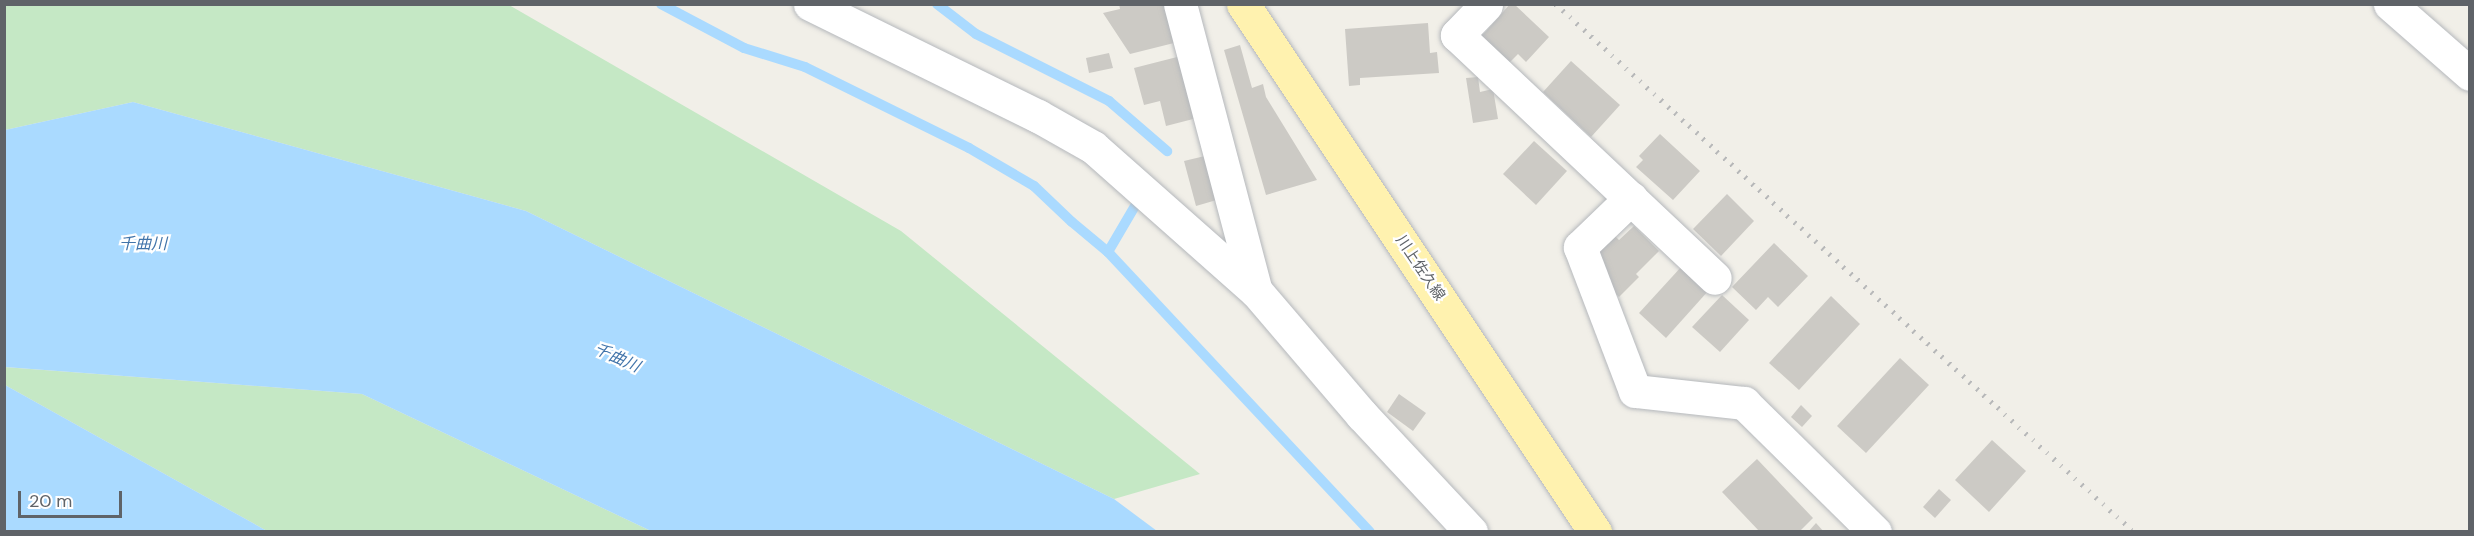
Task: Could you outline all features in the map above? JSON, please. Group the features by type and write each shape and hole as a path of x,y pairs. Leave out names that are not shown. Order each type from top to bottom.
{"main road":[{"name":"川上佐久線","path":"1244,4 1595,531"}],"street":[{"path":"810,4 1038,116 1093,147 1257,291 1362,415 1471,531"},
{"path":"1180,4 1257,291"},
{"path":"1486,4 1457,35 1715,278"},
{"path":"2390,4 2469,74"},
{"path":"1631,198 1580,247 1635,392 1744,403 1875,531"}],"green space":[{"path":"4,5 509,5 901,231 1200,474 1114,499 526,211 133,102 5,130"},
{"path":"4,367 362,394 651,531 267,531 5,385"}],"water":[{"name":"千曲川","path":"133,102 526,211 1114,499 1157,531 651,531 362,394 5,367 5,130"},
{"path":"5,385 267,531 5,531"}],"building":[{"path":"1119,4 1168,4 1178,42 1130,54 1103,13 1120,9"},
{"path":"1510,4 1514,4 1549,37 1526,62 1518,54 1509,63 1481,37"},
{"path":"1428,23 1430,53 1437,52 1439,73 1360,78 1360,85 1349,86 1345,29"},
{"path":"1240,45 1252,88 1263,84 1266,97 1317,180 1266,195 1224,50"},
{"path":"1109,53 1113,68 1089,73 1086,58"},
{"path":"1181,56 1197,118 1166,126 1160,101 1144,105 1134,68"},
{"path":"1571,61 1620,105 1591,137 1543,92"},
{"path":"1478,77 1480,92 1493,89 1498,119 1473,123 1466,78"},
{"path":"1660,134 1700,171 1673,200 1636,167 1643,160 1639,156"},
{"path":"1534,141 1567,171 1536,205 1503,174"},
{"path":"1209,155 1220,199 1196,206 1184,161"},
{"path":"1727,194 1754,221 1721,256 1693,229"},
{"path":"1634,226 1659,251 1636,274 1639,277 1619,297 1592,270 1591,256 1613,234 1619,240"},
{"path":"1774,243 1808,276 1778,307 1768,297 1756,310 1732,287"},
{"path":"1682,266 1709,290 1666,338 1639,313"},
{"path":"1722,295 1749,320 1720,352 1692,327"},
{"path":"1831,296 1860,324 1799,390 1769,363"},
{"path":"1900,358 1929,385 1866,453 1837,426"},
{"path":"1399,394 1426,413 1413,431 1387,412"},
{"path":"1801,405 1812,416 1802,427 1791,417"},
{"path":"1992,440 2026,471 1989,512 1955,480"},
{"path":"1757,459 1813,518 1799,532 1760,532 1722,492"},
{"path":"1939,489 1951,500 1935,518 1923,507"},
{"path":"1816,523 1824,532 1808,532"}],"waterway":[{"path":"661,4 744,48 805,67 969,148 1034,186 1108,252 1370,532"},
{"path":"937,4 976,34 1109,101 1167,151"},
{"path":"1108,252 1135,206"}],"railway":[{"path":"1556,4 2134,532"}]}
